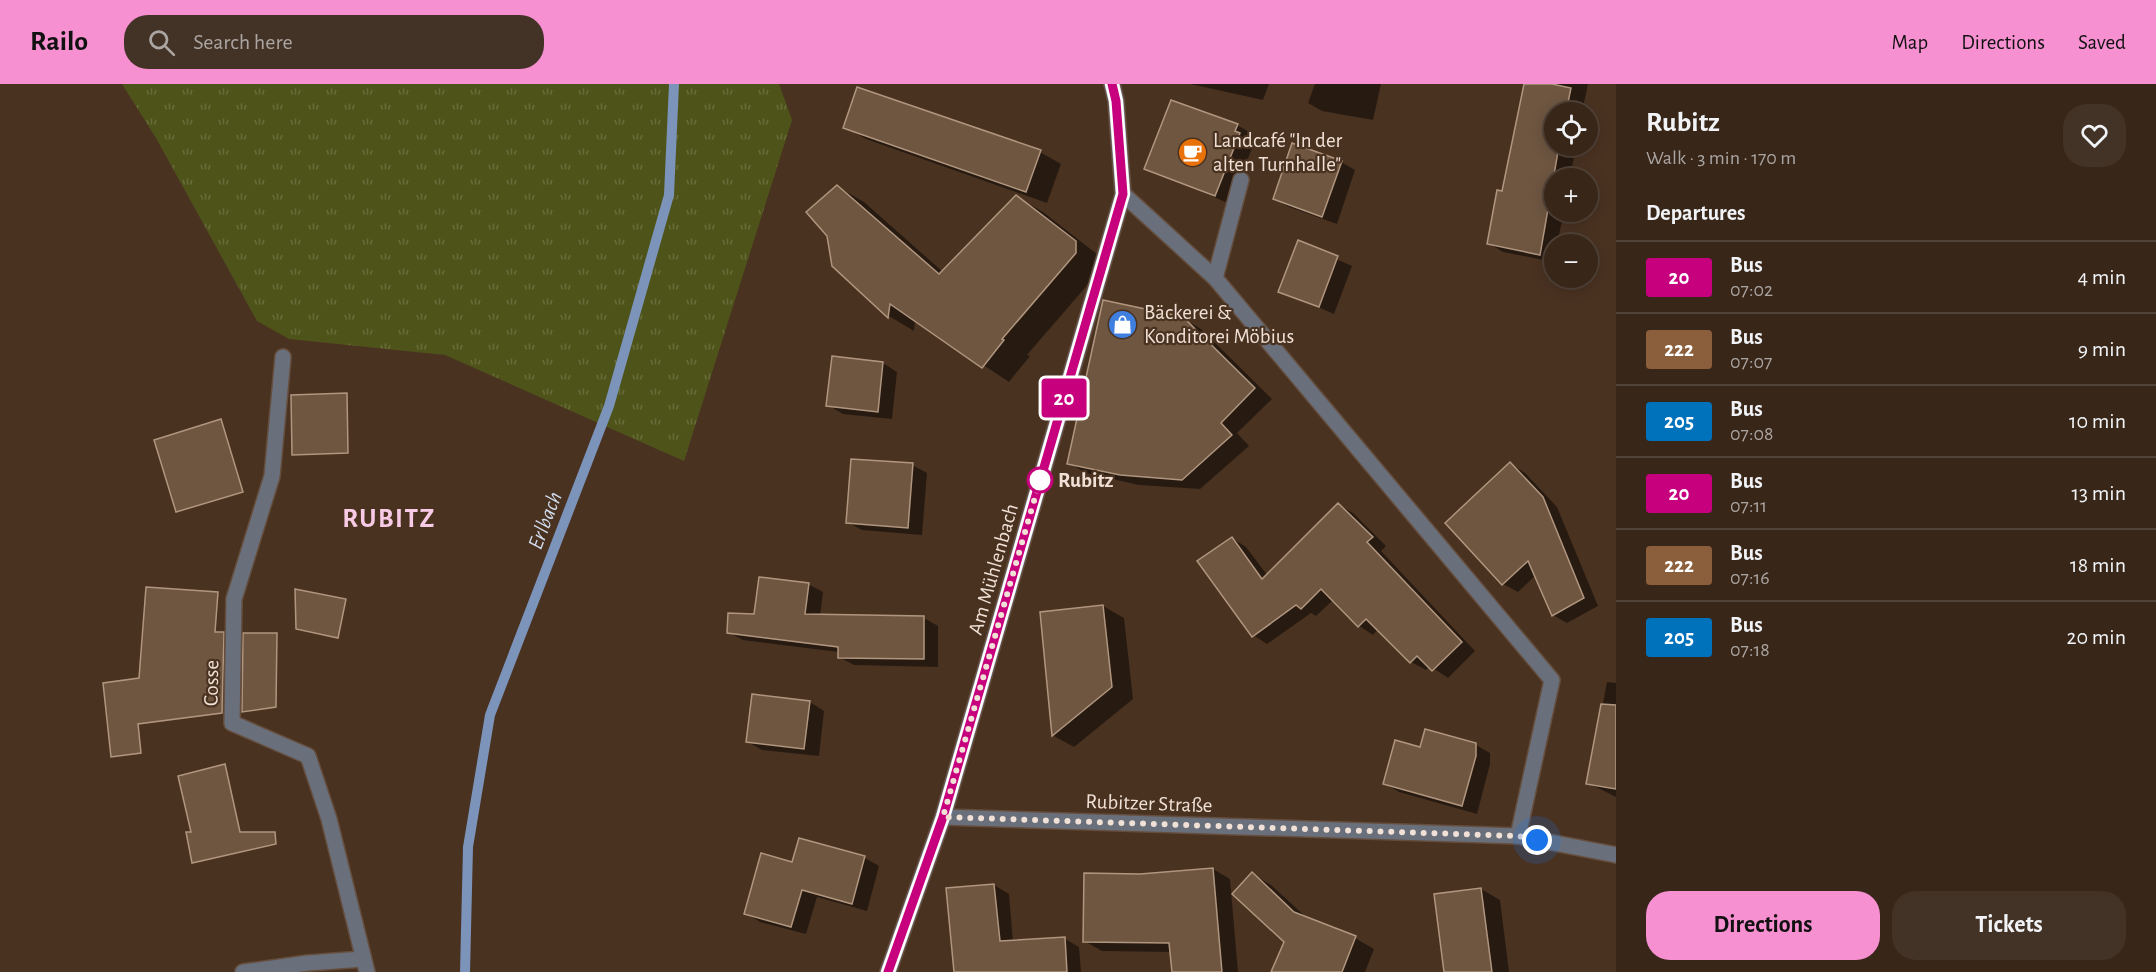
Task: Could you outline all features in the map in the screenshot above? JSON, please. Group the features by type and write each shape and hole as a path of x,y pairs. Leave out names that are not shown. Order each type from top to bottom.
{"main road":[{"path":"1112,84 1116,101 1123,194"},
{"name":"Am Mühlenbach","path":"943,817 1123,194"},
{"path":"888,972 943,817"}],"street":[{"path":"1215,278 1241,180"},
{"path":"1123,194 1215,278 1552,680 1518,836"},
{"name":"Cosse","path":"243,972 308,963 365,966 329,819 308,756 232,723 234,599 272,476 284,357"},
{"name":"Rubitzer Straße","path":"943,817 1518,836 1616,855"}],"green space":[{"path":"122,84 779,84 792,120 684,461 445,355 289,339 257,321 156,138"}],"building":[{"path":"1524,84 1552,84 1571,88 1568,102 1544,102 1544,156 1557,156 1555,168 1544,168 1546,222 1540,255 1487,244 1497,190 1502,191"},
{"path":"857,87 1041,150 1026,192 843,128"},
{"path":"1171,100 1238,124 1235,131 1240,133 1215,196 1144,169"},
{"path":"1292,143 1342,161 1322,217 1273,199"},
{"path":"837,185 939,274 1016,195 1076,241 1076,253 1002,339 1004,340 982,368 890,304 888,318 832,266 827,236 806,212"},
{"path":"1298,240 1338,256 1319,307 1278,292"},
{"path":"1103,300 1183,317 1255,388 1221,423 1232,435 1182,480 1120,475 1067,464"},
{"path":"832,356 883,362 878,412 826,406"},
{"path":"347,393 348,453 292,455 291,395"},
{"path":"221,419 243,492 176,512 154,440"},
{"path":"851,459 913,463 908,528 846,523"},
{"path":"1510,462 1543,497 1584,598 1552,616 1528,561 1502,585 1445,523"},
{"path":"1338,503 1373,537 1367,542 1462,642 1432,671 1417,656 1410,663 1366,619 1358,627 1321,589 1301,609 1296,605 1252,637 1197,561 1232,537 1262,579"},
{"path":"759,577 809,583 805,614 924,616 924,659 838,658 838,647 727,633 728,613 754,614"},
{"path":"146,587 218,592 215,632 224,632 222,713 138,724 141,753 111,757 103,683 139,678"},
{"path":"295,589 346,599 338,638 296,629"},
{"path":"1103,605 1112,687 1052,736 1040,612"},
{"path":"243,633 277,633 276,707 242,712"},
{"path":"752,694 810,701 804,749 746,742"},
{"path":"1601,704 1616,705 1616,789 1586,784"},
{"path":"1425,729 1476,743 1476,756 1462,806 1383,784 1395,740 1420,747"},
{"path":"225,764 240,832 275,832 276,844 192,863 186,832 191,832 178,776"},
{"path":"799,838 865,856 852,904 802,890 791,927 744,914 761,853 792,862"},
{"path":"1213,868 1222,972 1172,972 1169,943 1083,942 1084,873 1140,874"},
{"path":"1252,872 1294,912 1356,936 1342,972 1271,972 1284,942 1232,894"},
{"path":"994,884 1000,941 1065,937 1067,972 954,972 946,888"},
{"path":"1481,888 1492,972 1444,972 1434,894"}],"waterway":[{"name":"Erlbach","path":"465,972 468,847 490,715 609,406 669,195 674,84"}],"bus line":[{"name":"20","path":"888,972 943,817 1123,194 1116,101 1112,84"}],"place":[{"name":"Landcafé \"In der alten Turnhalle\"","path":"1192,152"},
{"name":"Bäckerei & Konditorei Möbius","path":"1123,324"},
{"name":"Rubitz","path":"1040,480"}],"district":[{"name":"RUBITZ","path":"389,518"}],"route":[{"path":"1040,480 943,817 1518,836 1537,840"}]}
